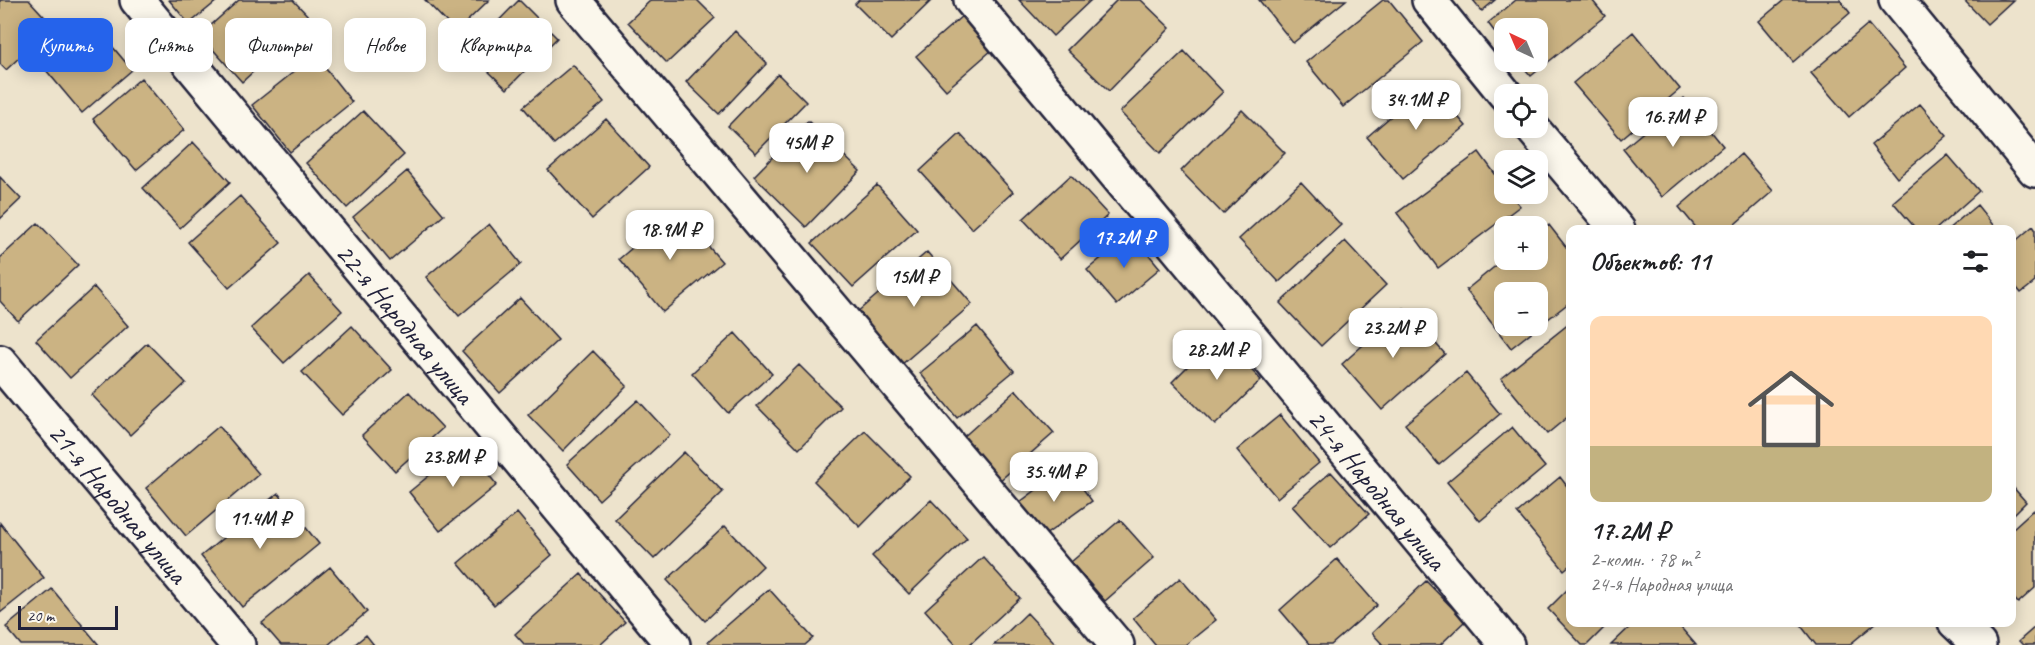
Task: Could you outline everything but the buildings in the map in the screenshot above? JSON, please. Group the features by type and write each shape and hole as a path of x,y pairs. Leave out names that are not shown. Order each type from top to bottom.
{"street":[{"name":"22-я Народная улица","path":"137,0 673,645"},
{"path":"573,0 1117,645"},
{"name":"24-я Народная улица","path":"971,0 1507,645"},
{"path":"1429,0 1498,84"},
{"path":"1896,0 2035,170"},
{"path":"1540,138 1614,225"},
{"name":"21-я Народная улица","path":"0,362 238,645"},
{"path":"1960,627 1979,645"}]}
